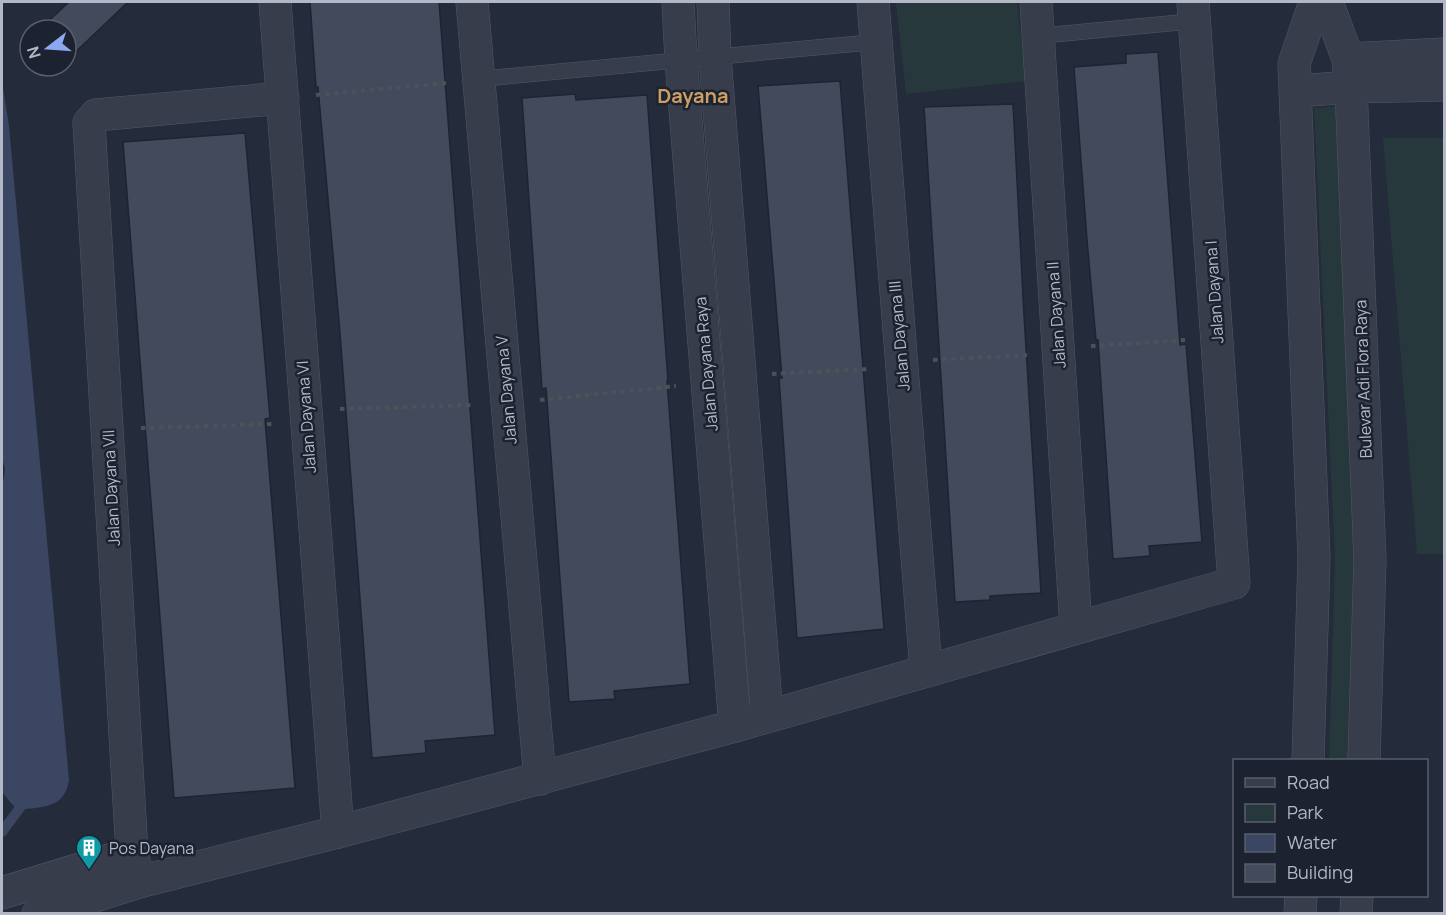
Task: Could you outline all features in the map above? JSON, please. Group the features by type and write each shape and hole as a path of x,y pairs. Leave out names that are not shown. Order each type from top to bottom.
{"street":[{"name":"Jalan Dayana VI","path":"276,2 338,832"},
{"name":"Jalan Dayana V","path":"472,2 540,779"},
{"name":"Jalan Dayana Raya","path":"678,2 735,726"},
{"name":"Jalan Dayana Raya","path":"713,2 715,57 767,716"},
{"name":"Jalan Dayana III","path":"873,2 926,670"},
{"name":"Jalan Dayana II","path":"1036,2 1076,628"},
{"path":"1308,759 1314,557 1297,91 1294,64 1315,2"},
{"name":"Bulevar Adi Flora Raya","path":"1327,2 1350,73 1370,560 1364,759"},
{"name":"Jalan Dayana I","path":"1076,628 1234,583 1194,11"},
{"path":"1297,91 1350,73 1444,54"},
{"path":"1350,73 1444,85"},
{"name":"Jalan Dayana VII","path":"136,867 89,123 96,115 282,98"},
{"path":"2,893 76,885 136,867 338,832 735,726 1076,628"},
{"path":"38,914 76,885"},
{"path":"1299,914 1301,897"},
{"path":"1356,914 1358,897"}],"lane":[{"path":"1038,36 1194,11"},
{"path":"478,79 875,42"}],"path":[{"path":"282,98 478,79"},
{"path":"741,376 901,367 932,360 1058,354 1086,346 1217,338"},
{"path":"107,429 307,423"}],"green space":[{"path":"896,2 1017,2 1026,81 906,94"},
{"path":"1336,106 1354,559 1348,759 1329,759 1335,561 1314,108"},
{"path":"1383,138 1444,138 1444,554 1417,554"}],"water":[{"path":"2,81 9,126 69,780 63,796 57,801 43,807 17,810 2,792 2,489 5,469 2,458"}],"building":[{"path":"69,2 128,2 78,50 78,18 52,18"},
{"path":"310,2 439,2 495,735 425,741 426,753 372,758 340,333"},
{"path":"1158,52 1180,345 1186,344 1202,542 1149,546 1150,556 1113,559 1098,340 1096,340 1087,240 1074,67 1126,63 1126,54"},
{"path":"840,81 884,629 797,638 779,378 782,378 758,86"},
{"path":"575,94 576,100 647,95 690,684 614,691 615,699 569,702 546,388 542,389 522,98"},
{"path":"1013,104 1041,593 990,596 990,600 955,602 924,107"},
{"path":"245,133 270,418 265,419 295,788 174,798 123,142"}],"waterway":[{"path":"2,832 25,801"}],"place":[{"name":"Pos Dayana","path":"89,871"}],"district":[{"name":"Dayana","path":"693,95"}]}
